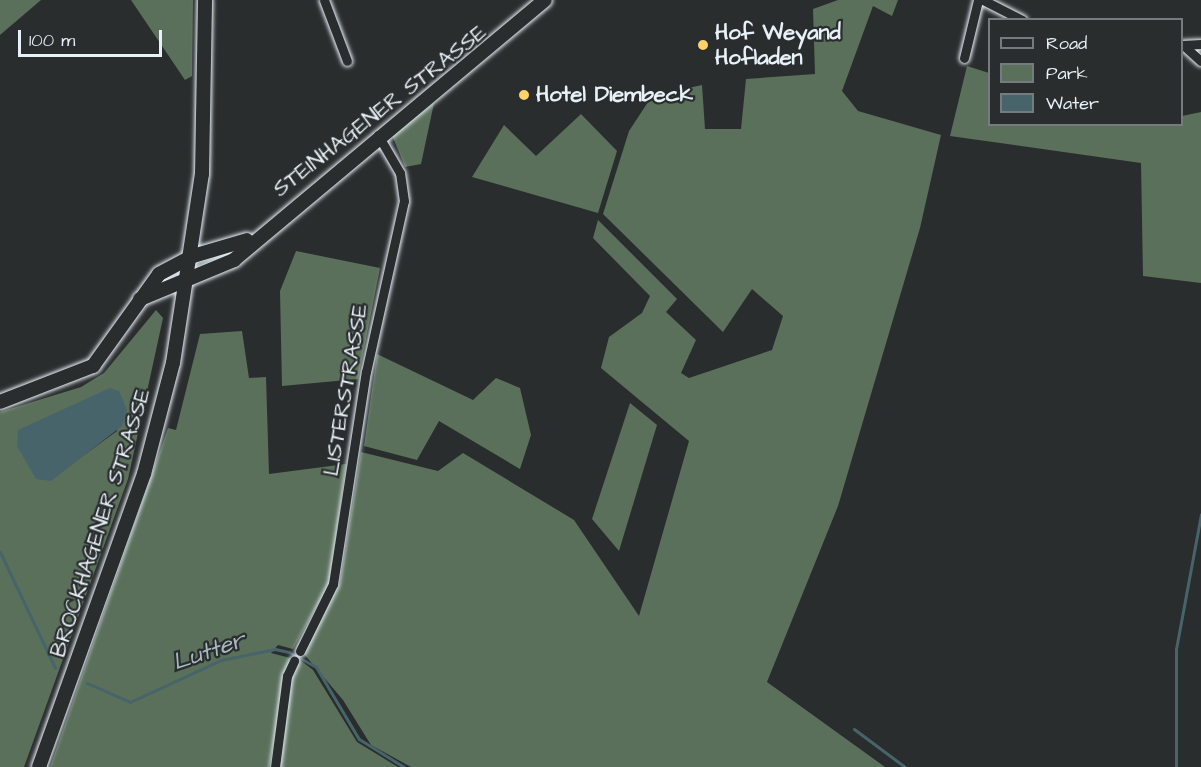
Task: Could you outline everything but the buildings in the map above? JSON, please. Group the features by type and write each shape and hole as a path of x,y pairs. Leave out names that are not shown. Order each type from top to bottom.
{"main road":[{"name":"BROCKHAGENER STRASSE","path":"39,767 144,474 189,283 206,111 205,0"},
{"name":"STEINHAGENER STRASSE","path":"140,299 189,283 234,260 267,228 378,135 480,59 544,0"},
{"name":"STEINHAGENER STRASSE","path":"0,402 93,366 159,274 193,256 236,247 267,228"}],"street":[{"path":"324,0 347,61"},
{"path":"964,58 978,0"},
{"path":"983,0 1018,18"},
{"path":"1183,45 1201,44"},
{"path":"1183,46 1201,61"},
{"name":"LISTERSTRASSE","path":"300,651 333,584 366,372 404,201 400,173 378,135"},
{"path":"274,767 287,676 294,661"}],"green space":[{"path":"0,0 41,0 0,35"},
{"path":"131,0 193,0 192,76 185,80"},
{"path":"838,0 898,0 892,16 873,6 842,91 858,111 941,135 920,228 838,506 767,682 885,767 411,767 371,745 343,700 304,654 340,583 361,452 438,471 463,453 574,520 639,616 689,441 601,368 609,337 642,313 650,296 593,238 598,220 677,299 666,312 696,340 681,373 689,378 772,350 783,316 752,289 723,332 603,214 629,131 652,96 702,85 705,129 741,129 746,79 815,74 813,9"},
{"path":"967,66 988,73 988,126 1183,126 1183,116 1201,112 1201,283 1143,276 1141,163 950,136"},
{"path":"434,103 421,164 405,167 392,135"},
{"path":"581,114 617,151 598,213 472,177 504,125 536,156"},
{"path":"296,251 380,268 358,379 282,386 280,291"},
{"path":"156,310 163,318 128,479 24,767 0,767 0,412 81,387 104,373","holes":["119,391 117,431 61,472"]},
{"path":"242,331 249,378 266,377 269,474 346,464 329,584 293,649 278,645 271,653 290,658 269,767 50,767 168,428 176,430 200,334"},
{"path":"377,354 473,400 496,378 520,388 531,435 520,469 439,421 417,460 364,446"},
{"path":"630,403 657,425 619,551 592,519"},
{"path":"299,659 313,670 357,742 398,767 279,767 290,678"}],"water":[{"path":"110,388 119,391 127,410 122,426 51,481 36,479 17,446 18,430"}],"waterway":[{"path":"1176,767 1176,649 1201,514"},
{"name":"Lutter","path":"0,552 55,668"},
{"name":"Lutter","path":"87,683 130,702 221,660 275,649 289,652 316,667 359,739 404,767"},
{"path":"854,729 905,767"}],"place":[{"name":"Hof Weyand Hofladen","path":"703,45"},
{"name":"Hotel Diembeck","path":"524,95"}]}
